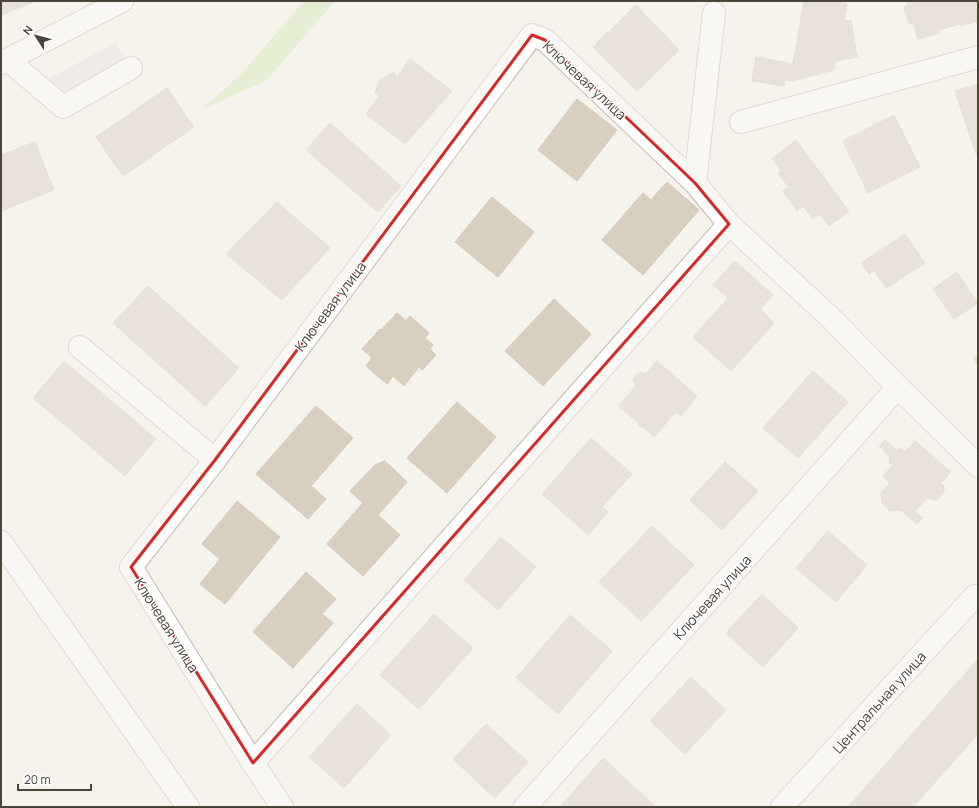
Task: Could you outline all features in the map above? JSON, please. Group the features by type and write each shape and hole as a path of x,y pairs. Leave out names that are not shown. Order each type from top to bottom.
{"street":[{"path":"119,2 94,8 4,62 63,107 130,68"},
{"path":"694,183 714,13"},
{"name":"Ключевая улица","path":"282,807 253,763 131,566 215,460 532,35 545,40 694,183 729,224 832,319 898,388 978,466"},
{"path":"741,122 978,57"},
{"path":"253,763 729,224"},
{"path":"80,347 215,460"},
{"name":"Ключевая улица","path":"525,807 898,388"},
{"path":"1,542 188,807"},
{"name":"Центральная улица","path":"782,807 975,596"}],"highlighted area":[{"path":"532,35 545,40 695,183 729,224 253,763 131,567 215,460"}],"green space":[{"path":"304,1 335,1 267,80 201,110 241,74"}],"shaded area":[{"path":"116,43 132,72 58,116 38,84"}],"building":[{"path":"1,1 36,1 1,15"},
{"path":"804,1 842,1 842,3 847,4 844,20 851,21 857,57 835,61 834,70 792,81 785,80 784,86 752,81 756,57 793,64"},
{"path":"907,1 976,1 978,7 978,21 939,30 939,33 918,39 913,22 909,24 904,7 908,6"},
{"path":"636,5 679,50 637,91 593,47"},
{"path":"410,59 452,91 405,144 366,114 379,96 375,92 380,80 393,72 397,77"},
{"path":"978,84 978,153 976,154 955,91"},
{"path":"167,88 194,127 123,176 96,137"},
{"path":"577,99 617,130 577,181 538,150"},
{"path":"894,115 920,167 868,193 843,141"},
{"path":"330,123 401,186 378,212 306,150"},
{"path":"796,140 849,211 829,226 820,214 813,219 803,206 797,211 783,191 789,187 778,173 781,170 772,159"},
{"path":"35,142 54,190 1,211 1,155"},
{"path":"667,182 699,210 643,275 602,240 643,193 651,200"},
{"path":"492,197 534,232 498,277 455,242"},
{"path":"277,202 330,248 282,300 226,254"},
{"path":"905,234 925,263 886,288 874,270 869,274 861,263"},
{"path":"735,261 773,295 760,309 774,323 731,371 693,337 728,298 713,285"},
{"path":"957,272 978,303 954,319 933,289"},
{"path":"148,286 239,368 205,406 113,323"},
{"path":"554,299 591,334 543,386 505,351"},
{"path":"397,313 406,321 410,316 429,333 425,338 433,345 430,349 436,355 422,370 419,367 404,386 393,376 387,384 366,366 372,358 362,349"},
{"path":"978,355 978,365 973,358"},
{"path":"64,361 156,439 125,476 33,398"},
{"path":"657,361 697,396 681,416 676,412 654,437 642,426 641,427 638,425 640,424 618,406 636,386 633,380 635,375 641,372 646,374"},
{"path":"813,371 848,402 798,458 763,428"},
{"path":"457,402 496,437 447,493 407,458"},
{"path":"316,406 353,438 311,486 326,499 308,519 256,474"},
{"path":"591,438 632,474 602,507 608,512 588,535 542,494"},
{"path":"885,440 896,450 901,448 905,452 915,441 951,472 941,483 944,486 944,492 937,500 932,500 928,497 915,511 923,518 917,524 901,510 890,511 882,503 881,493 890,483 883,476 893,465 889,462 890,457 879,446"},
{"path":"385,461 407,482 378,515 400,535 363,576 327,544 363,503 350,491 375,465"},
{"path":"725,462 758,491 722,530 690,500"},
{"path":"237,501 280,537 225,604 200,584 220,559 202,544"},
{"path":"652,526 694,565 641,621 599,582"},
{"path":"828,531 867,565 836,602 796,568"},
{"path":"501,537 536,567 498,610 464,580"},
{"path":"306,572 336,599 322,614 333,623 293,668 253,632"},
{"path":"762,594 798,628 763,667 726,633"},
{"path":"434,614 473,648 419,709 380,675"},
{"path":"570,615 612,651 558,714 516,678"},
{"path":"978,659 978,734 913,807 848,807"},
{"path":"691,677 726,710 685,754 650,721"},
{"path":"357,704 391,735 344,788 309,757"},
{"path":"486,724 528,762 495,798 453,759"},
{"path":"603,758 656,807 562,807 561,806"}]}
